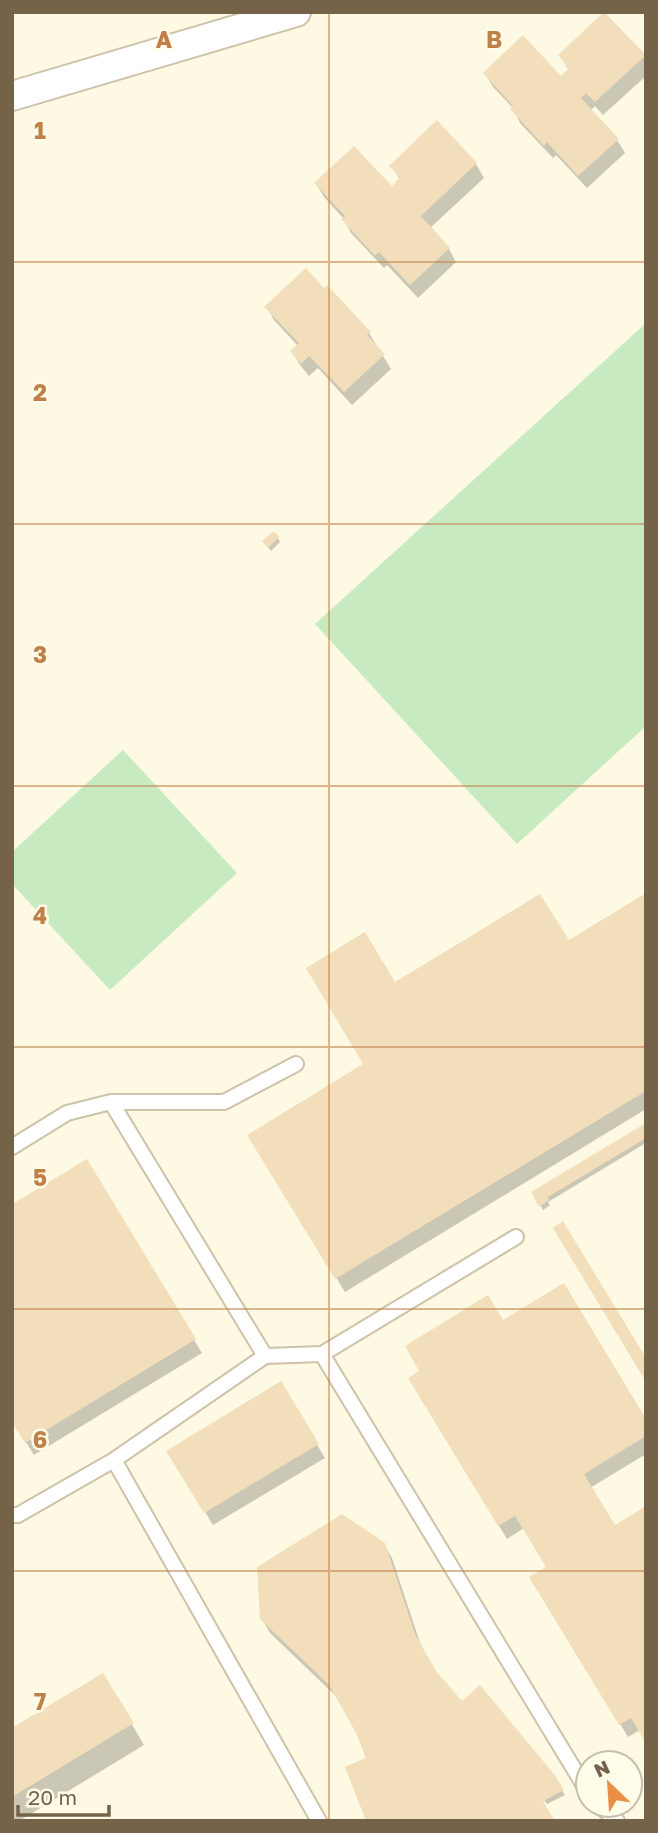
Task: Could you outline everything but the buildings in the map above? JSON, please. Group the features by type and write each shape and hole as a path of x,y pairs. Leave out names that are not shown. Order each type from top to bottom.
{"street":[{"path":"12,96 296,12"}],"lane":[{"path":"12,1147 67,1113 111,1102 224,1102 296,1063"},
{"path":"111,1102 265,1356"},
{"path":"12,1515 18,1515 114,1460 265,1356 322,1354 516,1237"},
{"path":"322,1354 574,1769"},
{"path":"114,1460 319,1821"}],"green space":[{"path":"646,323 646,726 517,844 315,624"},
{"path":"123,750 237,873 110,990 12,884 12,852"}]}
